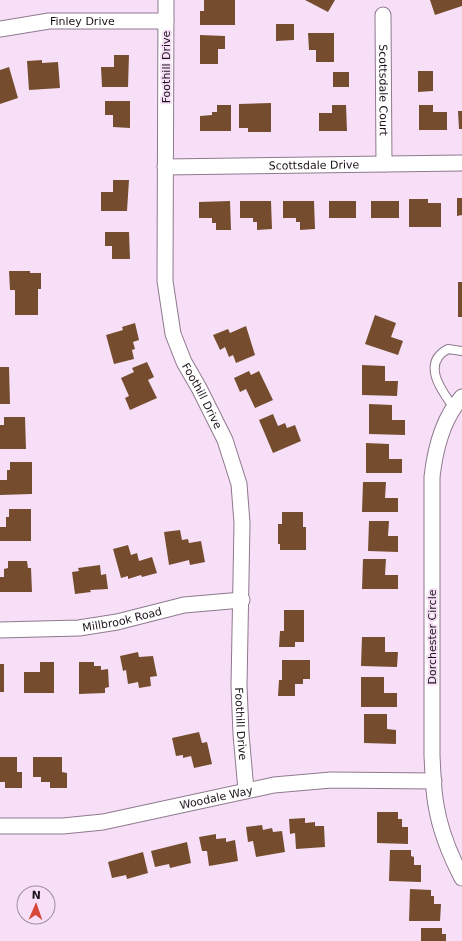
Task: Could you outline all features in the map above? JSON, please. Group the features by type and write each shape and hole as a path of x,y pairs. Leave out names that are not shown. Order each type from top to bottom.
{"street":[{"name":"Foothill Drive","path":"166,0 166,167 164,264 166,296 173,334 184,362 226,440 239,484 242,523 242,600 239,686 241,734 246,790"},
{"name":"Scottsdale Court","path":"384,15 384,164"},
{"name":"Finley Drive","path":"0,28 50,21 166,21"},
{"name":"Scottsdale Drive","path":"166,167 462,163"},
{"name":"Dorchester Circle","path":"458,403 439,443 432,477 432,756 436,805 441,826 462,878"},
{"name":"Millbrook Road","path":"0,630 79,628 117,622 184,605 242,600"},
{"name":"Woodale Way","path":"0,826 63,826 103,822 274,785 331,780 434,781"}],"lane":[{"path":"458,403 444,394 434,373 434,364 437,357 448,349 462,351"}],"building":[{"path":"204,0 235,0 235,25 200,25 200,11 204,11"},
{"path":"305,0 335,0 328,12"},
{"path":"430,0 462,0 462,6 435,15"},
{"path":"276,24 294,24 294,40 276,41"},
{"path":"308,33 334,33 334,62 316,62 316,50 309,50"},
{"path":"200,35 225,36 225,49 218,49 218,64 200,64"},
{"path":"114,55 129,55 128,87 102,87 101,67 114,67"},
{"path":"42,60 42,63 58,62 60,88 29,90 27,61"},
{"path":"9,67 18,98 0,104 0,70"},
{"path":"418,71 433,71 433,91 418,92"},
{"path":"333,72 349,72 349,87 333,87"},
{"path":"105,101 130,101 130,128 113,127 113,115 105,115"},
{"path":"271,103 271,132 248,132 248,128 239,128 239,104"},
{"path":"217,105 231,105 231,131 200,131 200,116 212,115 212,112 217,112"},
{"path":"332,105 346,105 347,131 319,131 319,113 332,113"},
{"path":"419,105 433,105 433,112 447,112 447,130 419,130"},
{"path":"458,111 462,111 462,129 459,129"},
{"path":"113,180 129,180 127,211 101,211 101,192 113,192"},
{"path":"457,198 462,198 462,215 457,216"},
{"path":"409,199 428,199 428,203 441,203 441,227 409,227"},
{"path":"230,201 231,230 216,230 216,223 212,223 212,218 199,218 199,202"},
{"path":"240,201 271,201 272,229 257,230 257,222 253,222 253,218 240,218"},
{"path":"283,201 314,201 315,229 300,230 300,222 296,222 296,218 283,218"},
{"path":"329,201 356,201 356,218 329,218"},
{"path":"371,201 399,201 399,218 371,218"},
{"path":"105,232 129,232 130,259 112,259 112,246 105,246"},
{"path":"9,271 30,271 30,273 41,273 41,289 38,289 38,315 15,315 15,290 10,290"},
{"path":"458,282 462,282 462,317 458,317"},
{"path":"375,315 396,323 391,337 403,341 398,355 365,344"},
{"path":"135,323 139,340 133,342 135,349 132,350 134,359 114,364 106,335 123,330 122,327"},
{"path":"246,326 255,355 236,363 233,355 229,357 225,347 220,350 213,335 228,329 230,333"},
{"path":"147,362 154,377 148,380 157,398 130,410 125,398 129,396 121,378 134,372 132,368"},
{"path":"362,365 385,366 385,381 398,381 397,396 362,395"},
{"path":"0,367 9,367 10,404 0,404"},
{"path":"249,371 251,375 259,371 273,400 255,408 246,389 240,392 234,378"},
{"path":"369,404 392,405 392,420 405,420 405,435 369,434"},
{"path":"273,414 278,426 285,423 287,428 295,425 301,441 273,453 259,420"},
{"path":"4,417 25,417 26,449 0,449 0,425 4,425"},
{"path":"366,443 389,444 389,459 402,459 402,473 366,473"},
{"path":"10,462 32,462 32,494 0,495 0,480 7,480 7,470 10,470"},
{"path":"363,482 386,482 385,498 398,498 398,512 362,512"},
{"path":"9,509 31,509 31,541 0,541 0,527 6,527 6,517 9,517"},
{"path":"282,512 303,512 303,527 306,527 306,550 280,550 280,544 278,544 278,524 282,524"},
{"path":"369,521 389,521 388,536 398,536 398,552 368,551"},
{"path":"180,530 182,540 188,539 189,543 201,541 205,562 190,565 189,560 169,565 164,532"},
{"path":"128,545 131,555 137,553 139,561 152,557 157,573 142,577 141,575 128,579 128,576 121,578 113,549"},
{"path":"363,559 386,559 385,575 398,575 398,589 362,589"},
{"path":"8,561 27,561 28,568 31,568 32,592 0,592 0,577 4,577 4,569 8,568"},
{"path":"100,565 101,575 106,574 108,589 90,590 91,592 75,594 72,572 79,571 78,568"},
{"path":"284,610 304,610 304,642 295,642 295,647 279,647 280,631 284,631"},
{"path":"362,637 385,637 385,652 398,652 397,667 361,666"},
{"path":"138,652 139,657 153,656 157,676 150,677 151,686 139,688 138,682 128,684 126,670 123,671 120,656"},
{"path":"282,660 310,660 310,679 303,679 303,684 295,684 295,696 278,696 279,680 282,680"},
{"path":"40,662 54,662 54,693 24,693 24,672 40,672"},
{"path":"79,662 94,662 94,666 101,666 101,670 108,669 109,687 105,688 105,693 79,694"},
{"path":"0,664 4,664 4,692 0,692"},
{"path":"361,677 384,677 384,693 397,693 397,707 361,707"},
{"path":"364,714 387,714 387,729 396,730 396,744 364,743"},
{"path":"199,732 202,743 207,742 212,764 194,768 191,756 183,758 183,755 176,756 172,738"},
{"path":"0,757 17,757 17,772 22,772 22,788 5,788 5,782 0,782"},
{"path":"33,757 62,757 62,772 67,773 67,788 50,788 50,782 41,782 41,777 33,777"},
{"path":"377,812 398,812 398,819 402,819 402,827 408,827 408,844 377,843"},
{"path":"305,818 305,823 315,822 315,826 324,826 325,847 296,849 295,833 290,834 289,819"},
{"path":"262,825 263,830 272,828 273,832 282,831 285,852 256,857 253,841 248,842 246,827"},
{"path":"216,834 216,839 226,838 226,842 235,840 238,861 209,866 207,851 202,851 199,837"},
{"path":"187,842 191,863 170,868 169,864 155,867 151,851"},
{"path":"390,850 411,850 411,856 414,857 414,865 421,865 421,882 389,881"},
{"path":"143,852 148,873 127,879 126,875 112,878 108,862"},
{"path":"410,889 431,890 431,896 434,896 434,904 441,904 440,921 409,921"},
{"path":"421,928 442,928 442,934 446,934 446,941 421,941"}]}
